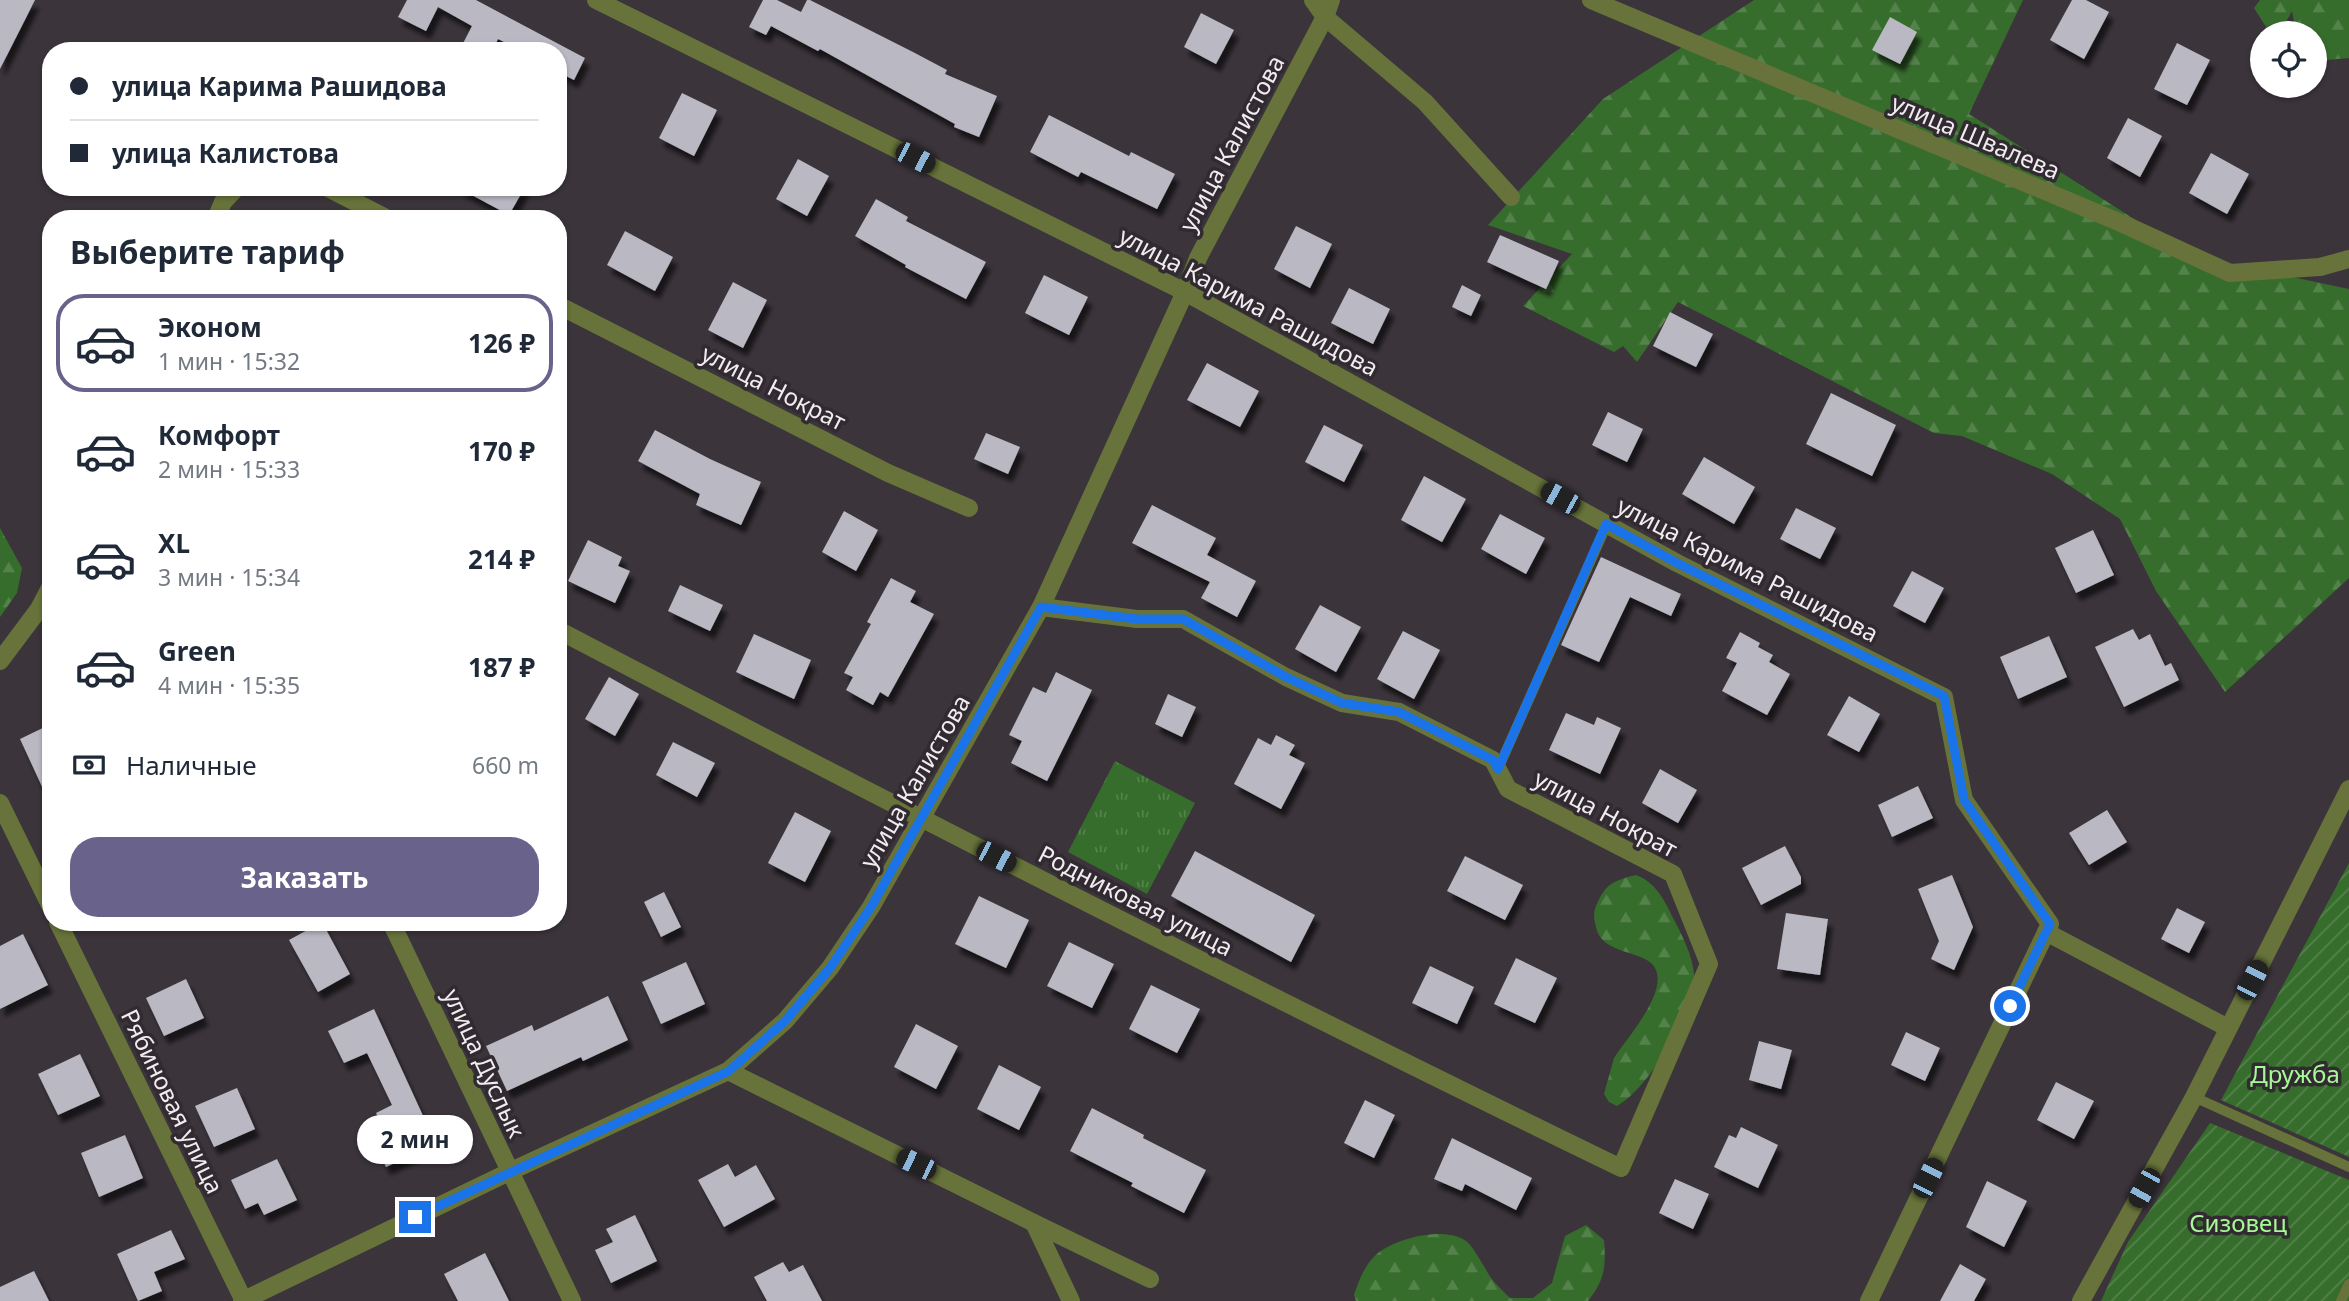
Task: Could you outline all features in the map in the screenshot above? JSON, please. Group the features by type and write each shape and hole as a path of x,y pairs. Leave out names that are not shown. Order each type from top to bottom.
{"street":[{"name":"улица Карима Рашидова","path":"596,0 1185,292 1677,563 1944,696 1964,800 2050,924 2046,932"},
{"path":"1313,0 1328,9 1425,102 1511,197"},
{"name":"улица Швалева","path":"1591,0 2121,223 2230,272 2319,267 2349,259"},
{"name":"улица Калистова","path":"243,1301 509,1172 729,1071 785,1021 830,968 871,907 1041,607 1198,258 1328,9"},
{"path":"343,196 371,210"},
{"name":"улица Нократ","path":"567,310 888,473 969,508"},
{"name":"улица Нократ","path":"1041,607 1137,619 1183,619 1286,677 1342,703 1399,712 1493,760 1508,789 1673,874 1709,964 1621,1168"},
{"path":"0,661 42,615"},
{"name":"Родниковая улица","path":"567,635 921,820 1396,1059 1621,1168"},
{"path":"2081,1301 2194,1097 2349,789"},
{"path":"0,803 42,889"},
{"name":"Рябиновая улица","path":"62,931 243,1301"},
{"name":"улица Дуслык","path":"395,931 572,1301"},
{"path":"1869,1301 2046,932 2228,1027"},
{"path":"729,1071 1150,1279"},
{"path":"1034,1223 1071,1301"}],"lane":[{"path":"1498,769 1606,524"},
{"path":"2194,1097 2349,1167"},
{"path":"2341,1301 2349,1284"}],"green space":[{"path":"1754,0 2023,0 1969,114 2208,266 2235,265 2349,289 2349,578 2225,692 2156,591 2120,519 2052,474 1962,436 1934,433 1678,302 1637,362 1623,346 1614,352 1523,306 1572,254 1488,225 1603,99"},
{"path":"2260,0 2349,0 2349,58 2327,60 2327,21 2294,21 2292,11 2287,21 2262,21 2254,8"},
{"path":"0,528 22,568 17,593 0,617"},
{"path":"1115,761 1195,803 1147,894 1068,852"},
{"name":"Дружба","path":"2349,863 2349,1157 2221,1100"},
{"path":"1636,875 1649,882 1663,898 1680,931 1691,959 1693,990 1679,1027 1656,1066 1630,1097 1617,1106 1609,1102 1604,1094 1614,1058 1649,1006 1655,994 1657,973 1653,965 1646,960 1607,944 1600,937 1594,914 1607,888 1616,881"},
{"name":"Сизовец","path":"2210,1123 2349,1180 2349,1301 2101,1301 2128,1242"},
{"path":"1586,1225 1604,1240 1605,1249 1601,1279 1588,1301 1356,1301 1354,1295 1366,1267 1378,1253 1409,1239 1446,1234 1469,1244 1497,1286 1510,1298 1533,1298 1552,1283 1565,1236"}],"building":[{"path":"0,0 35,0 0,69"},
{"path":"407,0 476,0 555,42 504,42 498,39 496,42 464,42 472,26 438,7 426,31 398,17"},
{"path":"763,0 777,0 801,12 807,0 810,0 947,70 945,74 997,96 979,137 954,127 955,124 820,49 818,51 771,26 766,35 749,27"},
{"path":"2072,0 2086,0 2109,12 2084,59 2050,40"},
{"path":"1201,13 1234,30 1216,64 1184,47"},
{"path":"1890,17 1917,32 1900,64 1872,50"},
{"path":"2177,43 2210,60 2187,105 2154,89"},
{"path":"567,48 585,58 574,80 567,76"},
{"path":"682,93 717,110 694,156 659,138"},
{"path":"1049,115 1129,156 1131,152 1175,174 1157,209 1081,172 1078,177 1030,152"},
{"path":"2128,118 2162,136 2140,177 2107,158"},
{"path":"2211,153 2249,174 2227,214 2189,193"},
{"path":"798,159 829,176 807,216 776,199"},
{"path":"474,196 520,196 512,210 500,210"},
{"path":"876,199 908,217 906,221 986,262 966,299 905,267 906,265 855,236"},
{"path":"1296,226 1332,244 1310,288 1274,269"},
{"path":"625,231 673,257 655,291 607,265"},
{"path":"1500,235 1559,261 1546,289 1487,262"},
{"path":"1044,275 1088,297 1069,335 1025,313"},
{"path":"733,282 767,300 743,348 708,330"},
{"path":"1462,285 1481,295 1471,316 1452,307"},
{"path":"1349,288 1390,309 1373,344 1331,323"},
{"path":"1670,312 1713,334 1696,367 1653,346"},
{"path":"1207,363 1259,391 1240,427 1187,400"},
{"path":"1831,393 1896,425 1872,476 1806,444"},
{"path":"1608,412 1643,429 1627,462 1592,445"},
{"path":"1324,425 1363,445 1344,482 1305,462"},
{"path":"655,430 761,482 741,525 696,505 700,494 638,461"},
{"path":"986,433 1020,447 1008,474 974,459"},
{"path":"1704,457 1755,487 1734,524 1682,494"},
{"path":"1424,476 1466,499 1442,542 1401,520"},
{"path":"1152,505 1216,538 1207,555 1256,581 1237,617 1201,598 1210,582 1132,543"},
{"path":"1796,508 1836,528 1820,559 1780,539"},
{"path":"844,511 878,530 856,571 822,552"},
{"path":"1500,514 1545,538 1526,574 1481,549"},
{"path":"2093,530 2114,575 2076,593 2055,548"},
{"path":"588,540 622,557 618,566 630,571 615,603 568,581"},
{"path":"1601,557 1681,594 1671,616 1630,597 1599,662 1561,645"},
{"path":"1912,571 1944,588 1925,623 1893,606"},
{"path":"891,578 916,591 910,602 934,614 888,697 880,692 873,705 846,690 853,677 844,673 871,624 867,622"},
{"path":"680,585 723,605 710,631 668,611"},
{"path":"1320,605 1361,627 1336,672 1295,649"},
{"path":"2133,629 2139,640 2150,634 2165,666 2171,663 2179,680 2124,707 2095,647"},
{"path":"1403,631 1440,650 1414,699 1377,679"},
{"path":"1740,632 1760,643 1758,647 1773,655 1769,662 1790,674 1767,715 1722,691 1737,663 1726,658"},
{"path":"754,634 811,660 794,699 736,672"},
{"path":"2049,636 2067,677 2018,699 2000,657"},
{"path":"1056,672 1092,690 1047,781 1011,763 1022,741 1009,735 1033,687 1046,693"},
{"path":"609,677 639,694 615,736 585,719"},
{"path":"1168,694 1196,707 1182,737 1155,724"},
{"path":"1849,696 1880,714 1859,752 1827,735"},
{"path":"1566,713 1594,725 1597,717 1621,728 1600,774 1549,750"},
{"path":"42,728 42,787 20,739"},
{"path":"1276,735 1295,745 1289,755 1305,763 1281,809 1234,784 1258,738 1271,745"},
{"path":"673,742 715,763 697,797 656,775"},
{"path":"1660,769 1697,790 1678,823 1642,803"},
{"path":"1918,786 1933,818 1892,837 1878,805"},
{"path":"2107,810 2127,842 2089,865 2069,833"},
{"path":"795,812 831,831 805,882 768,863"},
{"path":"1785,846 1801,877 1801,884 1761,905 1742,868"},
{"path":"1195,851 1315,915 1291,962 1171,896"},
{"path":"1465,856 1523,885 1505,920 1447,891"},
{"path":"1952,875 1973,927 1954,970 1931,959 1939,941 1918,889"},
{"path":"664,892 681,927 661,937 644,902"},
{"path":"979,896 1029,920 1006,968 955,944"},
{"path":"2177,908 2205,922 2189,953 2161,939"},
{"path":"1786,913 1828,919 1820,975 1777,969"},
{"path":"306,931 327,931 350,974 318,992 289,940"},
{"path":"23,934 48,985 0,1009 0,946"},
{"path":"1069,942 1114,964 1092,1008 1047,986"},
{"path":"1516,958 1557,978 1535,1023 1494,1004"},
{"path":"686,962 705,1004 661,1024 642,982"},
{"path":"1430,966 1474,987 1457,1024 1412,1003"},
{"path":"186,979 204,1018 164,1036 146,998"},
{"path":"1151,985 1200,1009 1177,1053 1129,1029"},
{"path":"608,996 628,1040 583,1061 581,1057 507,1091 486,1046 532,1025 534,1031"},
{"path":"374,1009 436,1144 386,1167 371,1136 384,1130 376,1113 392,1105 367,1053 344,1063 328,1031"},
{"path":"916,1024 958,1046 936,1089 894,1067"},
{"path":"1906,1032 1940,1048 1925,1081 1891,1065"},
{"path":"1759,1041 1792,1050 1781,1089 1749,1080"},
{"path":"80,1054 100,1096 58,1115 38,1074"},
{"path":"999,1065 1041,1087 1019,1130 977,1109"},
{"path":"2056,1082 2094,1101 2074,1139 2037,1120"},
{"path":"237,1088 255,1129 214,1147 195,1106"},
{"path":"1365,1100 1395,1115 1374,1158 1344,1143"},
{"path":"1092,1108 1206,1170 1184,1213 1070,1151"},
{"path":"1741,1127 1778,1145 1758,1188 1714,1167 1729,1135 1736,1138"},
{"path":"125,1135 143,1178 99,1197 81,1153"},
{"path":"1452,1138 1532,1178 1516,1210 1465,1184 1462,1191 1434,1179"},
{"path":"277,1159 297,1200 264,1215 258,1203 245,1209 231,1180"},
{"path":"728,1164 735,1177 756,1165 775,1199 724,1227 698,1180"},
{"path":"1675,1179 1709,1194 1693,1229 1659,1213"},
{"path":"1987,1181 2027,1201 2004,1247 1966,1227"},
{"path":"635,1215 657,1261 611,1283 595,1250 613,1242 606,1229"},
{"path":"171,1230 185,1259 154,1272 162,1291 138,1301 117,1254"},
{"path":"485,1253 509,1301 458,1301 444,1274"},
{"path":"783,1262 789,1272 803,1265 822,1301 767,1301 754,1277"},
{"path":"1960,1264 1986,1279 1974,1301 1940,1301"},
{"path":"34,1271 49,1301 0,1301 0,1287"}],"route":[{"path":"415,1217 729,1071 785,1021 830,968 871,907 1041,607 1137,619 1183,619 1286,677 1342,703 1399,712 1493,760 1498,769 1606,524 1677,563 1944,696 1964,800 2050,924 2010,1006"}]}
